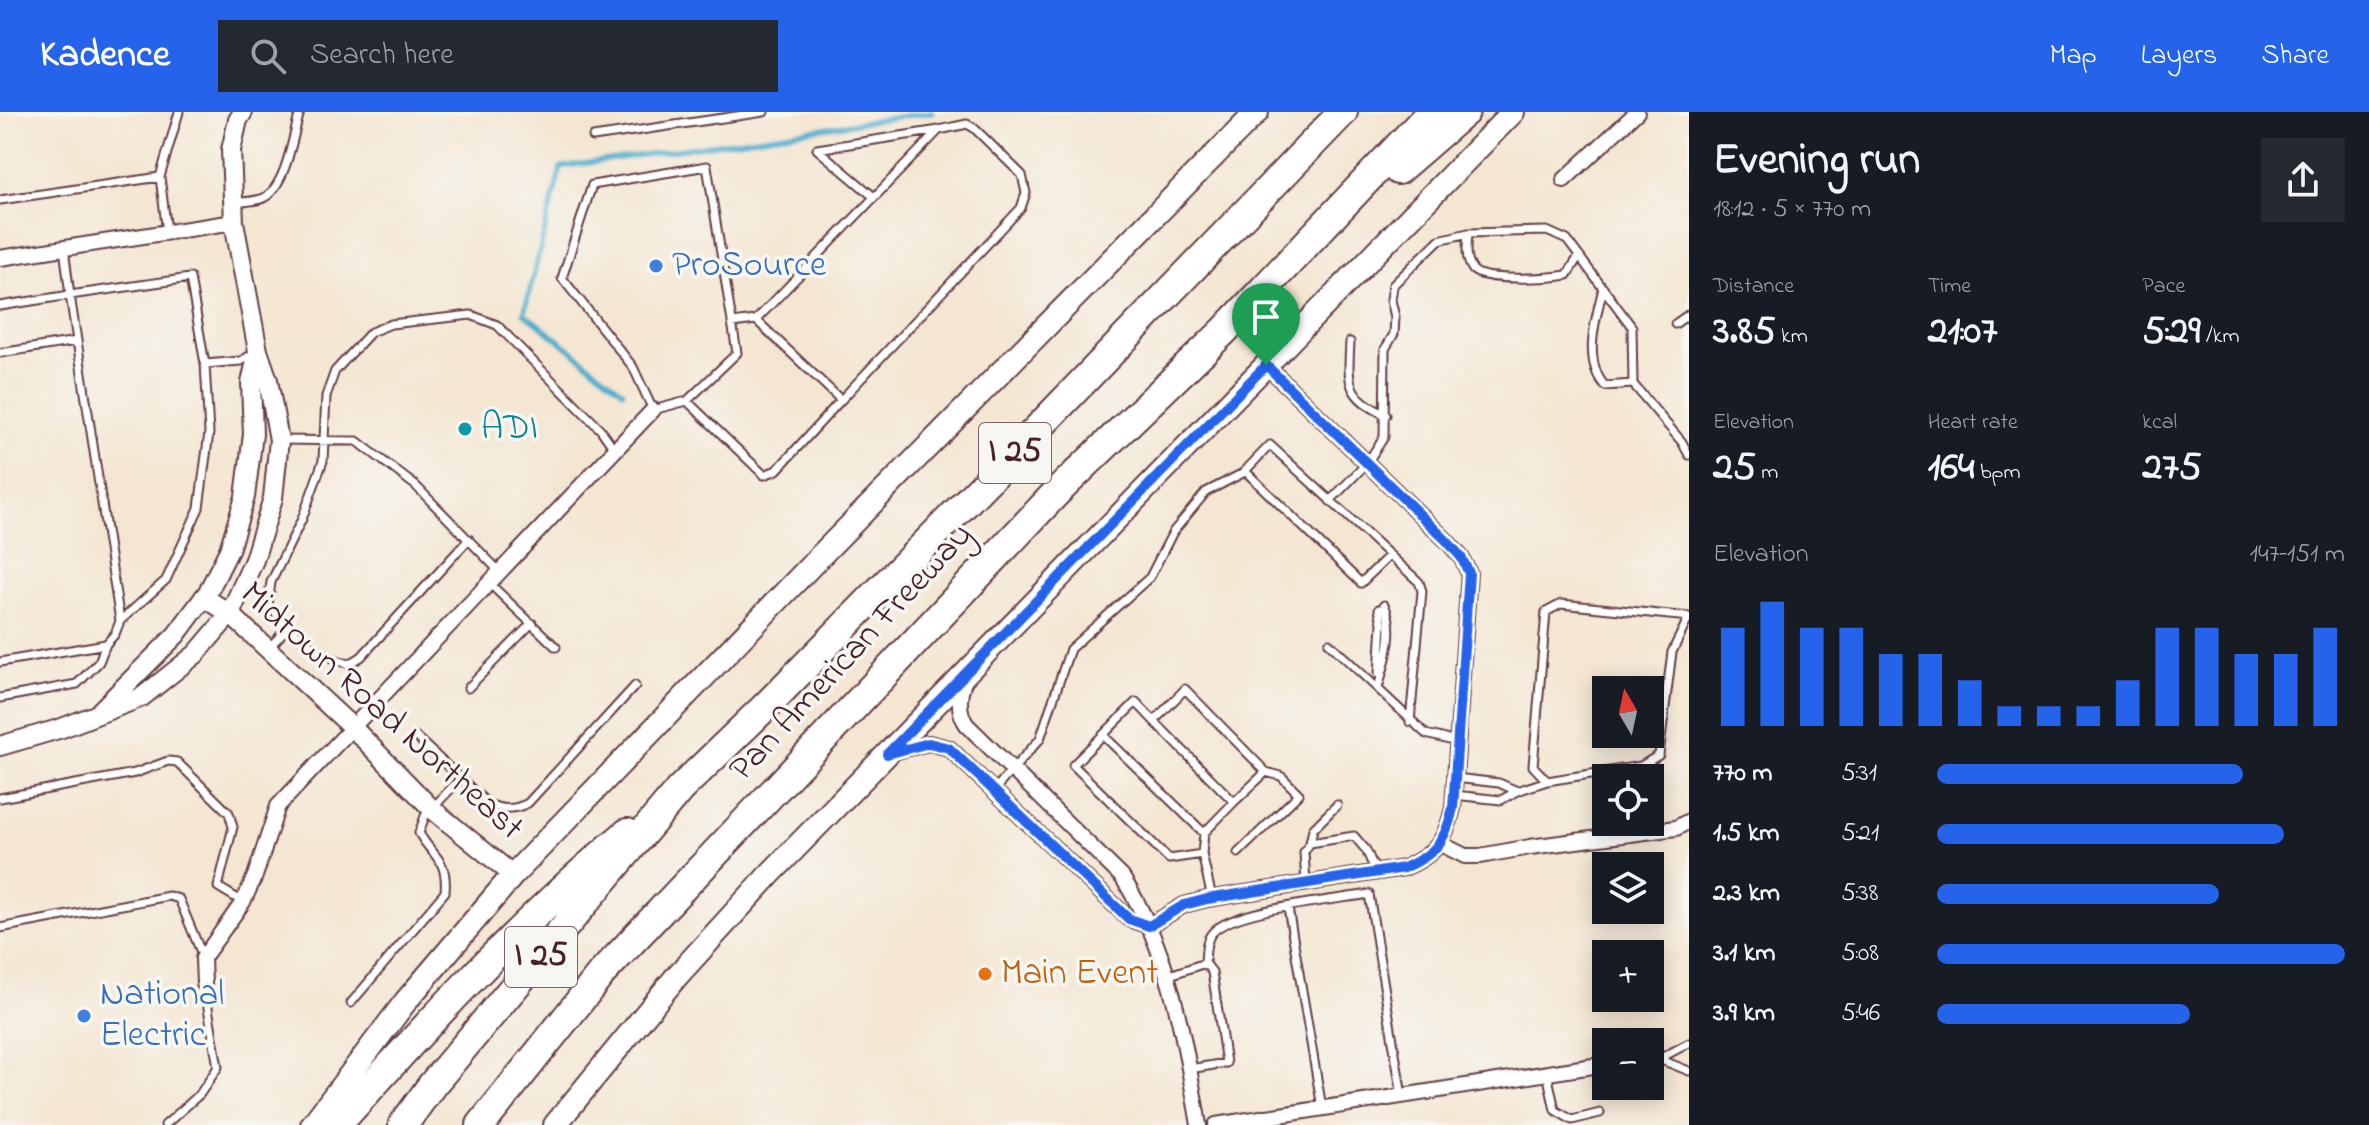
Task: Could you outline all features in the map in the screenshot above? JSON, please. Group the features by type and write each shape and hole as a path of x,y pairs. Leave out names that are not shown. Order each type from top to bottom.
{"highway":[{"name":"Pan American Freeway","path":"403,1125 432,1085 680,789 990,478 1343,112"},
{"name":"Pan American Freeway","path":"481,1125 602,973 1055,494 1224,331 1431,112"},
{"path":"1224,331 1382,184 1465,112"},
{"path":"337,1125 414,1038 584,869 680,789"},
{"path":"500,1125 525,1071"}],"main road":[{"path":"312,1125 406,1001 513,875 827,549 1257,112"},
{"path":"557,1124 686,966 821,820 1513,112"}],"street":[{"path":"1564,180 1637,112"},
{"path":"0,746 62,728 142,697 196,654 230,614 254,560 273,498 279,440 268,380 258,351 234,222 231,150 239,115"},
{"path":"5,257 234,222"},
{"path":"98,713 176,635 204,597 229,550 245,497 253,434 251,383 258,351"},
{"path":"1149,926 1184,905 1212,898 1404,868 1426,858 1441,844 1449,826 1454,795 1469,573 1461,557 1447,541 1266,365"},
{"path":"204,984 203,958 243,902 278,806 653,410"},
{"name":"Midtown Road Northeast","path":"204,597 230,614 353,728 432,809 513,875"},
{"path":"969,667 960,694 962,718 1122,877 1149,926 1183,1031 1199,1125"},
{"path":"887,754 918,744 939,744 958,755 1129,919 1149,926"},
{"path":"1441,844 1465,856 1480,856 1676,828 1689,821"},
{"path":"1216,1125 1592,1066"}],"lane":[{"path":"167,232 160,177 179,112"},
{"path":"233,203 261,199 280,181 300,112"},
{"path":"593,137 764,112"},
{"path":"687,401 764,475 777,470 1021,208 1026,193 1022,175 967,124 817,149 874,197"},
{"path":"732,323 756,320 939,130"},
{"path":"707,166 732,323 737,353 687,401 653,410 633,367 562,278 592,185 707,166"},
{"path":"0,200 160,177"},
{"path":"1330,501 1367,463 1384,437 1385,349 1394,334 1393,285 1439,240 1468,233 1547,231 1567,240 1632,327 1633,384 1682,442 1689,455"},
{"path":"1468,233 1467,252 1471,268 1480,275 1549,278 1567,275 1579,256"},
{"path":"64,248 120,621"},
{"path":"0,306 190,278 205,364 209,433 199,508 166,580 120,621 99,662 77,684 0,698"},
{"path":"1603,288 1593,334 1594,374 1605,386 1633,384"},
{"path":"1675,324 1689,314"},
{"path":"469,539 361,657 349,664 332,660 288,627 268,605 271,582 302,519 323,461 326,396 335,371 371,332 391,324 471,315 497,325 601,430 615,450"},
{"path":"756,320 841,400"},
{"path":"0,353 77,341"},
{"path":"1350,342 1348,381 1364,405 1386,415"},
{"path":"205,364 241,361 258,351"},
{"path":"279,440 357,441 416,486 500,572"},
{"path":"994,790 1040,739 1070,649 1150,577 1173,532 1206,492 1245,471 1270,445 1419,582 1422,591 1410,722"},
{"path":"1245,471 1361,583 1390,555"},
{"path":"489,583 556,647"},
{"path":"1454,795 1501,800 1547,781 1641,766 1659,755 1672,652 1689,617 1561,604 1546,612 1533,766 1547,781"},
{"path":"1378,688 1387,659 1389,614 1381,607"},
{"path":"468,688 532,623"},
{"path":"268,649 288,627"},
{"path":"1329,643 1410,722 1426,734 1457,742"},
{"path":"0,662 106,644"},
{"path":"415,736 495,808 511,808 528,803 635,686"},
{"path":"1154,721 1185,689 1266,772 1281,776 1299,794 1238,853"},
{"path":"1202,854 1169,859 1073,765 1136,702 1234,802"},
{"path":"1103,735 1204,833"},
{"path":"0,798 135,773 168,761 177,762 229,813 233,827 218,887 243,902"},
{"path":"1212,898 1202,854 1204,833 1266,772"},
{"path":"351,1003 445,892 447,879 441,859 426,845 419,833 425,816 461,778"},
{"path":"1455,778 1499,783 1517,791"},
{"path":"1306,883 1304,852 1313,829 1337,805"},
{"path":"1310,843 1354,836 1366,850 1376,872"},
{"path":"1189,1069 1226,1063 1212,972 1205,963 1211,933 1228,921 1369,894 1402,1096"},
{"path":"0,928 169,896 179,899 203,958"},
{"path":"1288,908 1322,1108"},
{"path":"1167,976 1205,963"},
{"path":"165,1125 200,1094 218,1067 204,984"},
{"path":"1664,1054 1689,1043"},
{"path":"1664,1062 1689,1071"},
{"path":"1547,1073 1555,1110 1572,1122 1600,1113"}],"waterway":[{"path":"623,391 524,313 561,167 932,112"}],"place":[{"name":"ProSource","path":"656,266"},
{"name":"ADI","path":"465,429"},
{"name":"Main Event","path":"985,974"},
{"name":"National Electric","path":"84,1016"}],"route":[{"path":"1266,365 1447,541 1461,557 1469,573 1453,808 1441,844 1426,858 1404,868 1207,899 1184,905 1149,926 1129,919 949,748 939,744 918,744 887,754 1266,365"}]}
